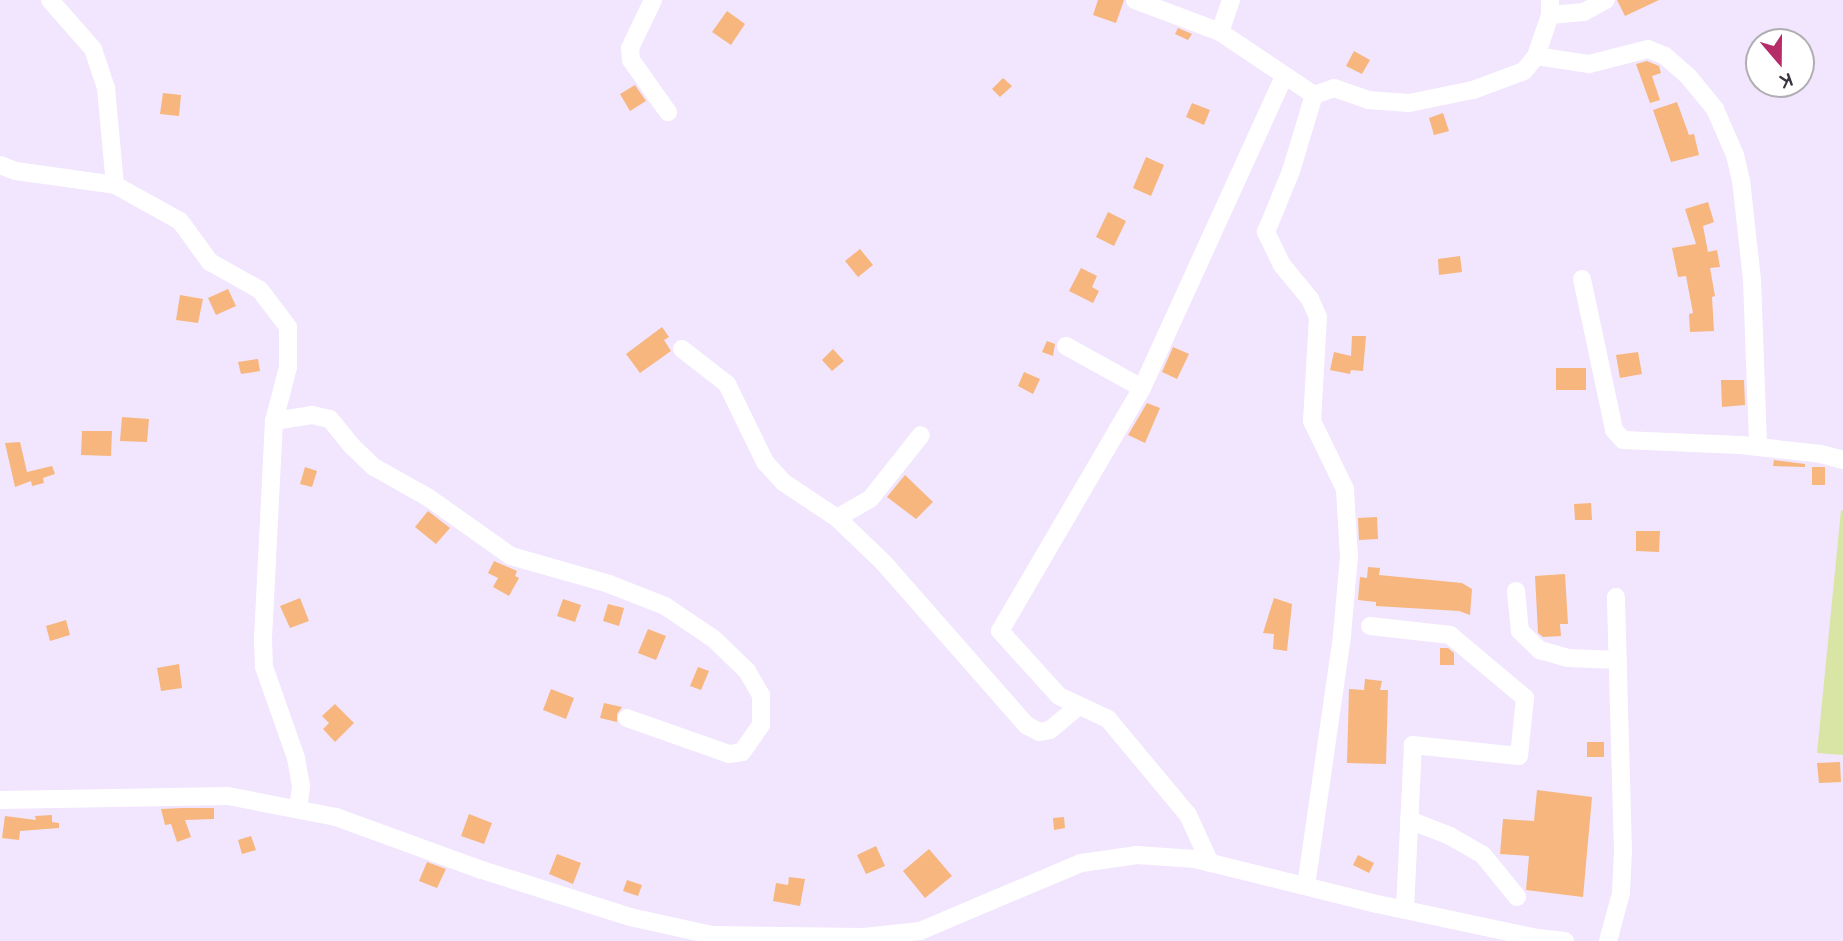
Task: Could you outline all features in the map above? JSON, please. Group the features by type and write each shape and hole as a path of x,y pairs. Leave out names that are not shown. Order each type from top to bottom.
{"street":[{"path":"50,0 93,49 106,88 115,185"},
{"path":"653,0 629,48 631,60 668,113"},
{"path":"1135,0 1220,32 1314,95"},
{"path":"1220,32 1231,0"},
{"path":"1314,95 1334,88 1368,100 1409,103 1473,90 1524,71 1536,57 1550,7 1584,12 1606,0"},
{"path":"1536,57 1589,64 1648,49 1665,56 1688,76 1715,109 1735,155 1741,180 1752,280 1758,447"},
{"path":"1210,863 1188,815 1108,719 1059,696 1000,631 1142,388 1284,76"},
{"path":"1306,886 1342,635 1349,557 1346,502 1345,489 1312,421 1318,317 1310,299 1282,265 1266,232 1291,171 1314,95"},
{"path":"0,165 16,171 115,185 180,221 210,262 260,290 281,314 288,327 289,347 282,402 274,421 264,667 296,758 301,787 298,809"},
{"path":"1582,279 1614,430 1623,440 1758,447 1843,460"},
{"path":"1066,346 1142,388"},
{"path":"681,349 727,384 765,462 783,482 837,519 883,562 1026,725 1039,732 1050,730 1079,706"},
{"path":"274,421 313,415 330,419 374,467 429,498 511,556 609,584 664,606 714,639 747,671 761,695 761,725 743,752 729,754 627,718"},
{"path":"837,519 871,498 921,435"},
{"path":"1516,592 1520,631 1539,650 1568,658 1618,660"},
{"path":"1608,941 1621,893 1623,851 1616,597"},
{"path":"1370,626 1450,635 1525,698 1519,756 1413,745 1405,910"},
{"path":"0,800 228,796 298,809 335,817 482,870 630,917 712,935 864,937 920,931 1081,863 1137,855 1210,863 1405,910 1537,938 1565,941"},
{"path":"1409,820 1450,836 1483,855 1517,897"}],"green space":[{"path":"1841,510 1843,511 1843,755 1817,753"}],"building":[{"path":"1098,0 1124,0 1116,23 1093,15"},
{"path":"1617,0 1659,0 1625,16"},
{"path":"727,11 745,24 731,45 712,32"},
{"path":"1178,28 1192,34 1188,40 1175,34"},
{"path":"1354,51 1370,60 1362,74 1346,66"},
{"path":"1647,61 1659,66 1661,73 1652,76 1660,100 1650,103 1636,64"},
{"path":"1003,78 1012,86 1000,97 992,89"},
{"path":"635,85 646,101 630,111 620,94"},
{"path":"163,93 181,95 179,116 160,114"},
{"path":"1677,102 1689,135 1694,134 1699,155 1671,162 1653,110"},
{"path":"1192,103 1210,110 1204,125 1186,117"},
{"path":"1443,113 1449,131 1434,135 1429,118"},
{"path":"1146,157 1164,165 1151,196 1133,188"},
{"path":"1708,202 1714,222 1703,226 1708,252 1717,250 1720,267 1710,268 1715,296 1712,297 1714,331 1690,332 1689,314 1693,313 1686,276 1678,277 1672,248 1696,244 1685,209"},
{"path":"1108,212 1126,221 1114,246 1096,237"},
{"path":"860,249 873,265 858,277 845,261"},
{"path":"1460,256 1462,272 1439,275 1438,259"},
{"path":"1081,268 1097,276 1092,287 1099,291 1093,303 1069,291"},
{"path":"228,289 236,306 216,315 208,298"},
{"path":"180,295 203,299 198,323 176,320"},
{"path":"662,327 669,337 664,340 671,351 640,373 626,354"},
{"path":"1352,336 1366,336 1363,371 1351,370 1350,374 1330,370 1334,352 1351,356"},
{"path":"1047,341 1055,344 1053,356 1042,352"},
{"path":"1173,347 1189,354 1177,379 1162,372"},
{"path":"833,349 844,361 832,371 822,360"},
{"path":"1638,352 1642,374 1620,378 1616,355"},
{"path":"258,359 260,371 241,374 238,362"},
{"path":"1556,368 1586,368 1586,390 1556,390"},
{"path":"1024,372 1040,379 1033,394 1018,386"},
{"path":"1721,380 1744,380 1745,405 1722,407"},
{"path":"1147,403 1160,408 1145,443 1128,435"},
{"path":"122,417 149,419 147,442 120,441"},
{"path":"82,431 112,431 111,456 81,455"},
{"path":"20,442 27,472 52,466 55,474 43,478 44,483 32,486 31,481 15,487 5,443"},
{"path":"1774,460 1805,464 1805,467 1773,466"},
{"path":"305,467 317,471 312,487 300,484"},
{"path":"1812,467 1825,467 1825,485 1812,485"},
{"path":"905,475 933,502 916,519 887,497"},
{"path":"1591,503 1592,520 1575,520 1574,504"},
{"path":"428,511 450,528 436,544 415,527"},
{"path":"1377,517 1378,539 1359,540 1358,518"},
{"path":"1636,531 1660,531 1659,552 1636,551"},
{"path":"494,561 517,571 515,576 519,578 509,596 493,587 498,578 488,573"},
{"path":"1368,567 1380,568 1379,575 1462,583 1472,589 1470,615 1459,611 1376,606 1376,602 1358,600 1360,577 1367,578"},
{"path":"1565,574 1568,624 1560,624 1561,636 1543,637 1538,633 1535,576"},
{"path":"300,598 309,621 290,628 280,606"},
{"path":"1274,598 1292,604 1287,651 1273,649 1274,634 1263,633"},
{"path":"563,599 581,605 575,622 557,616"},
{"path":"608,604 624,608 619,626 603,621"},
{"path":"66,620 70,635 50,641 46,626"},
{"path":"648,629 666,636 656,660 638,653"},
{"path":"1440,648 1448,648 1454,653 1454,665 1440,665"},
{"path":"179,664 182,688 161,691 157,668"},
{"path":"698,667 709,671 701,690 690,686"},
{"path":"1365,679 1382,681 1380,690 1388,690 1386,764 1347,763 1349,689 1364,690"},
{"path":"551,689 574,698 566,719 543,710"},
{"path":"604,703 622,707 617,714 617,722 600,718"},
{"path":"335,704 354,723 335,742 323,729 329,723 322,716"},
{"path":"1587,742 1604,742 1604,757 1587,757"},
{"path":"1840,762 1841,782 1819,783 1817,763"},
{"path":"1537,790 1592,797 1583,897 1526,890 1529,856 1500,854 1503,819 1534,821"},
{"path":"214,808 214,819 185,820 191,837 177,842 171,824 165,825 161,809"},
{"path":"469,814 492,823 484,844 461,836"},
{"path":"52,815 52,822 59,823 59,828 20,831 19,840 2,838 5,816 36,820 35,816"},
{"path":"1064,817 1065,828 1054,830 1053,818"},
{"path":"251,836 256,850 242,854 238,840"},
{"path":"876,846 885,866 866,874 857,855"},
{"path":"929,849 952,876 925,898 903,871"},
{"path":"557,854 581,863 573,884 549,874"},
{"path":"1358,855 1374,863 1369,873 1353,865"},
{"path":"427,862 446,869 437,888 419,881"},
{"path":"789,877 805,879 800,906 773,901 776,883 788,885"},
{"path":"627,880 642,885 638,896 623,891"}]}
